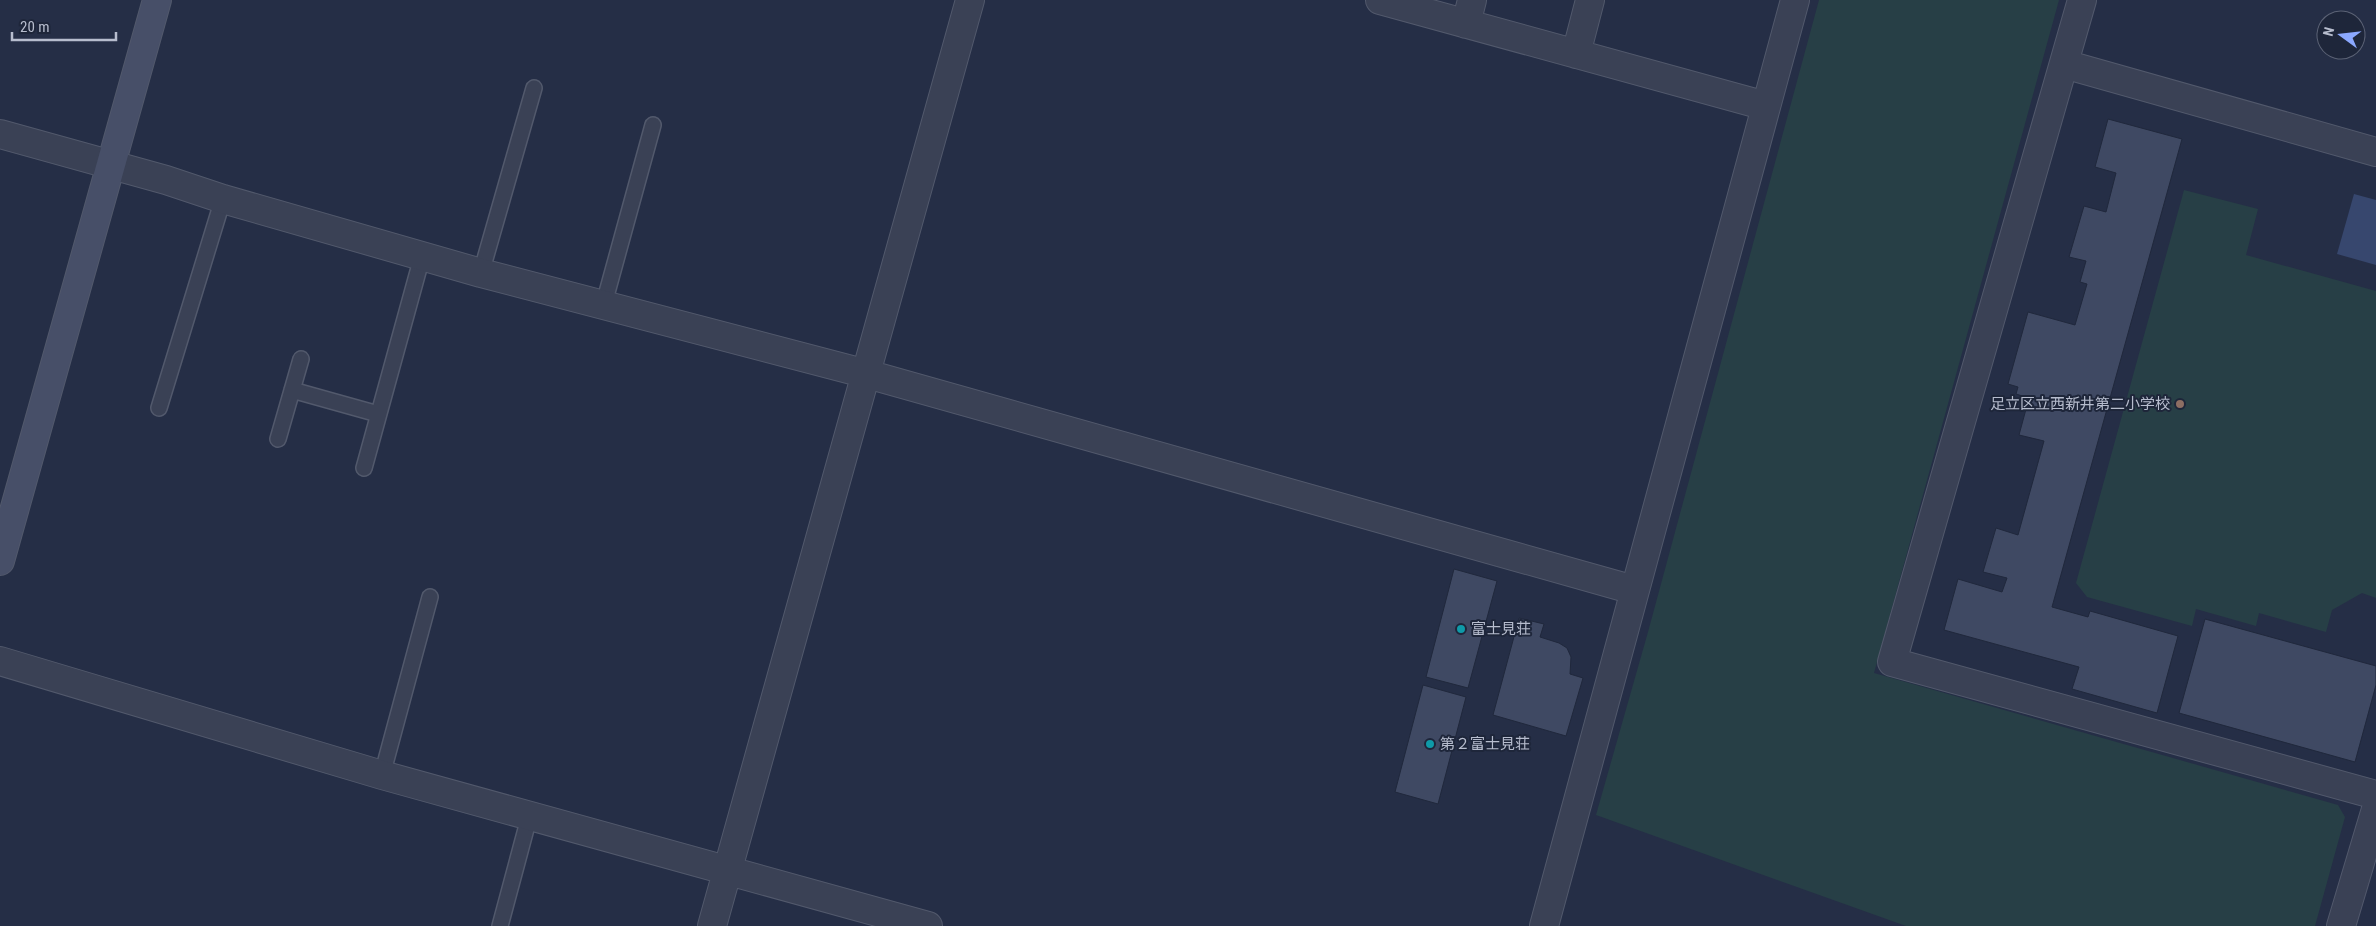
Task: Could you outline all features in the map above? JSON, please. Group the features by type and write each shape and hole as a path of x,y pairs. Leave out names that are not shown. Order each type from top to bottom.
{"street":[{"path":"0,561 158,0"},
{"path":"712,926 970,0"},
{"path":"1380,0 1469,12 1576,54 1766,106"},
{"path":"1576,54 1590,0"},
{"path":"1544,926 1795,0"},
{"path":"2082,0 1892,662 2376,795"},
{"path":"2064,64 2376,152"},
{"path":"0,134 481,273 603,307 867,374 1634,590"},
{"path":"0,661 382,775 530,814 928,926"},
{"path":"2341,926 2376,809"}],"lane":[{"path":"481,273 534,88"},
{"path":"603,307 653,125"},
{"path":"159,408 223,199"},
{"path":"364,468 422,256"},
{"path":"278,439 300,359"},
{"path":"292,390 378,414"},
{"path":"382,775 430,597"},
{"path":"500,926 530,814"}],"shaded area":[{"path":"1819,0 2059,0 1874,673 2338,805 2345,817 2315,926 1906,926 1596,815 1648,632"},
{"path":"2184,190 2258,209 2246,255 2376,291 2376,598 2362,593 2332,610 2326,632 2259,613 2256,626 2196,609 2192,626 2087,597 2076,583"}],"water":[{"path":"2354,194 2376,200 2376,265 2337,254"}],"building":[{"path":"2108,119 2182,139 2052,607 2088,617 2090,611 2178,636 2157,713 2072,689 2079,667 1944,630 1958,579 2002,592 2007,578 1983,572 1996,528 2018,535 2044,441 2019,435 2029,398 2016,394 2018,387 2008,384 2028,312 2075,325 2087,284 2080,282 2086,261 2069,257 2084,206 2106,212 2116,173 2095,167"},
{"name":"富士見荘","path":"1454,569 1497,581 1468,688 1426,677"},
{"path":"1519,618 1544,624 1540,637 1559,643 1567,648 1571,657 1570,674 1583,678 1566,736 1493,715"},
{"path":"2205,619 2376,666 2376,685 2355,762 2179,713"},
{"name":"第２富士見荘","path":"1423,685 1466,697 1438,804 1395,792"}],"place":[{"name":"足立区立西新井第二小学校","path":"2180,404"},
{"name":"富士見荘","path":"1461,629"},
{"name":"第２富士見荘","path":"1430,744"}]}
